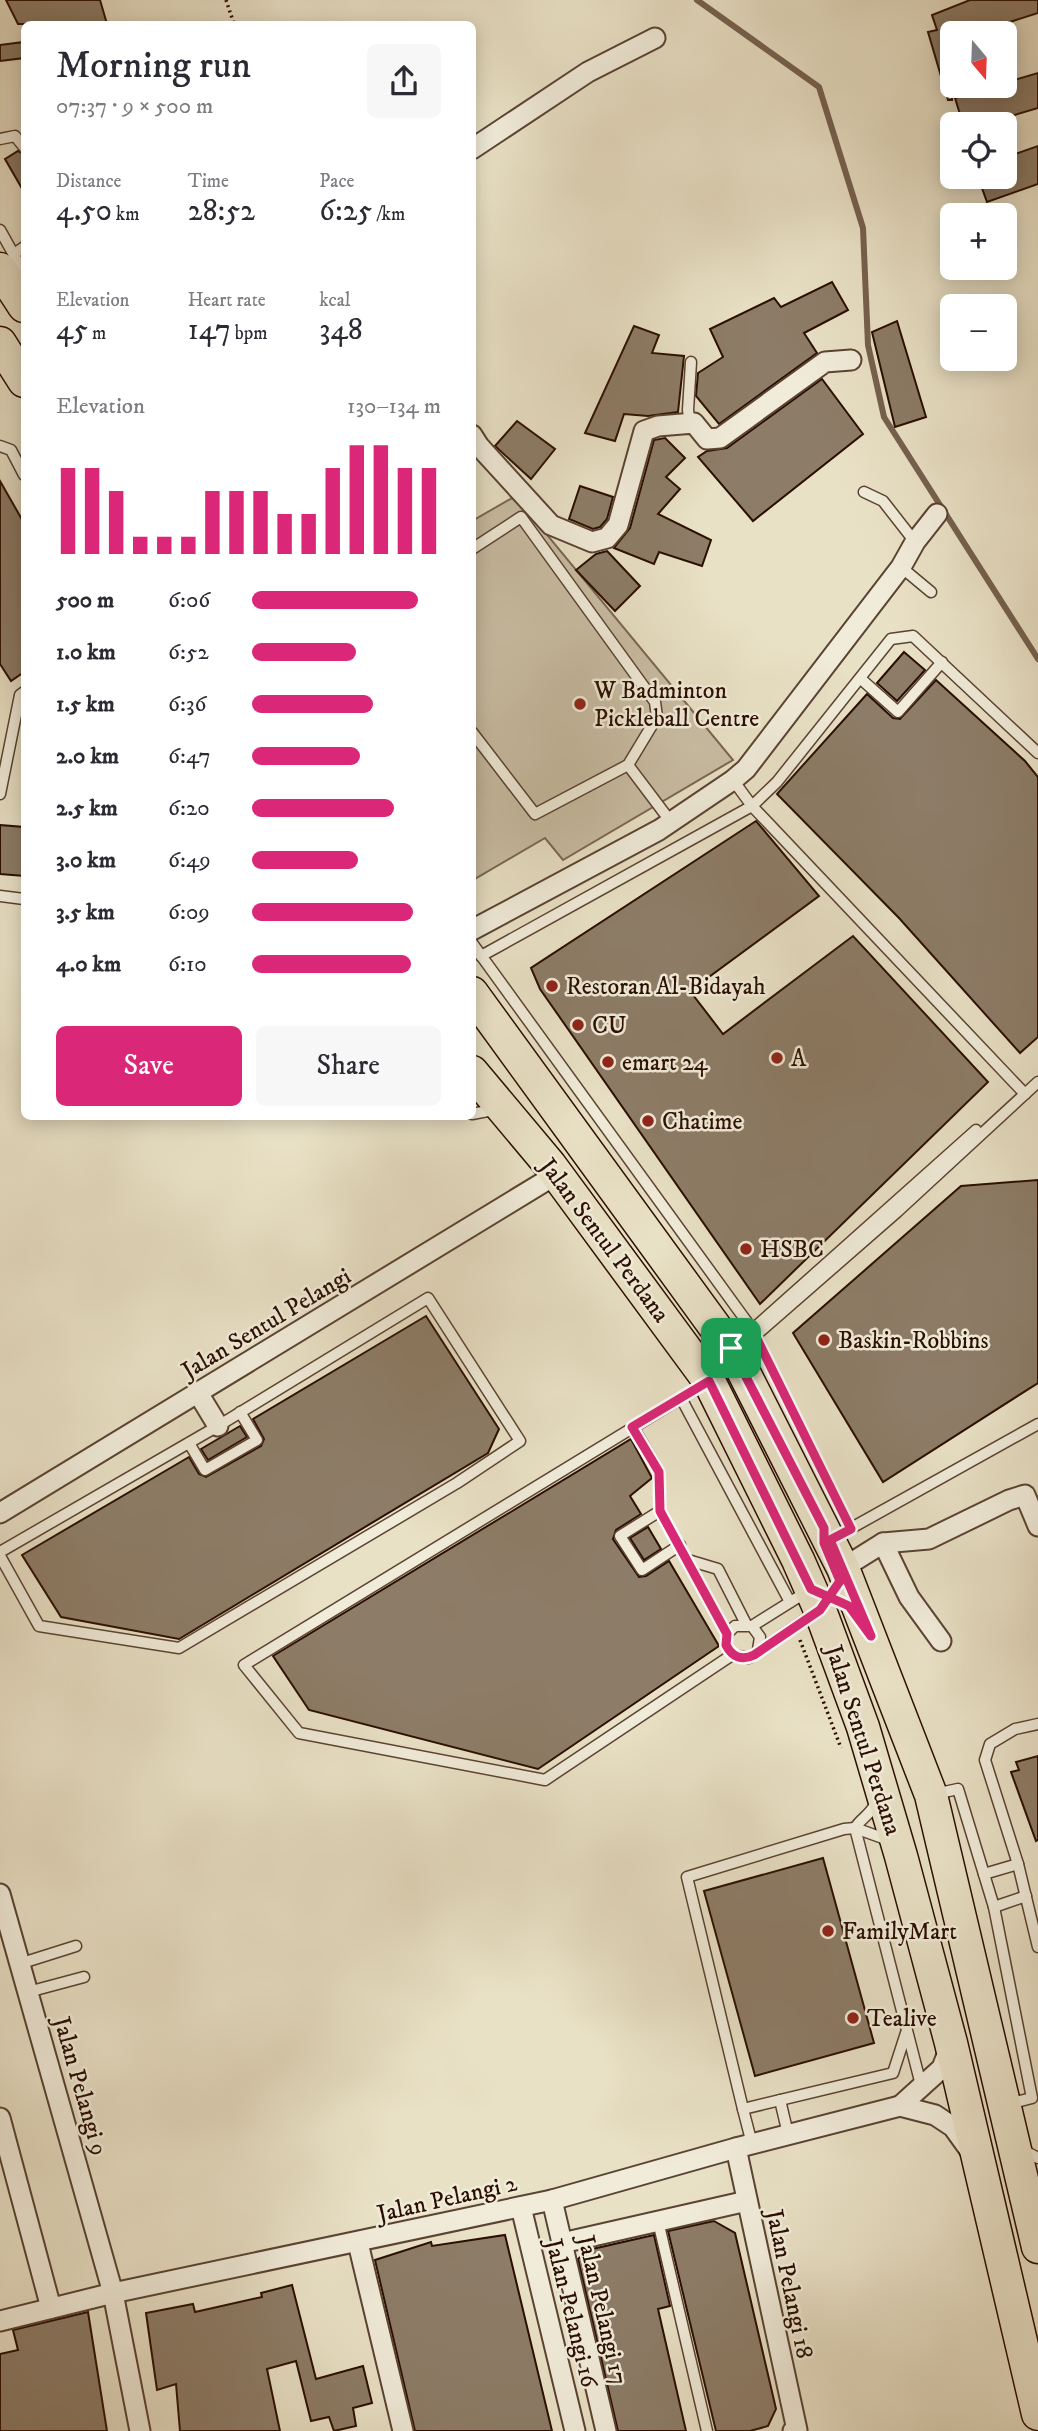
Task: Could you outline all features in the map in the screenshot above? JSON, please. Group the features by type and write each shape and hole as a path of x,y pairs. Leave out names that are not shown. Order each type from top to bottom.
{"main road":[{"path":"7,261 21,298"},
{"path":"0,343 21,376"},
{"name":"Jalan Sentul Perdana","path":"476,998 743,1342 837,1541 931,1795 1005,2105 1026,2152 1038,2247"},
{"name":"Jalan Sentul Perdana","path":"480,1088 557,1174 709,1381 837,1652 880,1781 951,2043 1038,2414"},
{"path":"812,1599 840,1581 824,1543 837,1541"},
{"path":"812,1599 849,1606 871,1636"}],"street":[{"path":"476,146 588,72 655,38"},
{"path":"476,440 493,463 551,525 592,542 607,538 618,525 644,431 658,426 694,423 707,439 720,438 825,362 851,360"},
{"path":"476,928 671,822 746,769 901,567 915,542 937,514"},
{"name":"Jalan Sentul Pelangi","path":"0,1513 557,1174"},
{"path":"198,1393 218,1426"},
{"path":"837,1541 883,1543 929,1539 1009,1500 1025,1495 1038,1526"},
{"path":"883,1543 909,1597 941,1641"},
{"name":"Jalan Pelangi 9","path":"0,1894 113,2293 140,2431"},
{"name":"Jalan Pelangi 2","path":"900,2106 942,2068 951,2043"},
{"name":"Jalan Pelangi 2","path":"0,2321 113,2293 552,2200 788,2134 900,2106 935,2115 953,2127 978,2162"},
{"path":"0,2118 51,2308"},
{"name":"Jalan Pelangi 18","path":"744,2146 747,2201 795,2430"},
{"name":"Jalan Pelangi 17","path":"552,2200 606,2431"},
{"path":"562,2243 747,2201"},
{"name":"Jalan Pelangi 16","path":"521,2207 575,2431"},
{"path":"358,2243 403,2431"}],"lane":[{"path":"0,139 15,136 21,143"},
{"path":"0,230 7,261 21,249"},
{"path":"690,424 688,410 691,362"},
{"path":"0,446 11,450 21,469"},
{"path":"864,492 883,501 915,542"},
{"path":"476,547 521,517 655,702 657,717 628,765 535,814 476,737"},
{"path":"901,567 931,592"},
{"path":"481,956 752,806 777,782 891,639 913,636 1038,753"},
{"path":"861,679 898,712 942,662"},
{"path":"0,794 21,694"},
{"path":"628,765 671,822"},
{"path":"733,780 752,806 1025,1094 1038,1096"},
{"path":"0,896 21,899"},
{"path":"476,949 743,1342 1038,1082"},
{"path":"428,1298 520,1441 457,1483 179,1648 39,1626 0,1554 218,1426 428,1298"},
{"path":"709,1381 244,1665 299,1733 545,1780 732,1654"},
{"path":"681,1398 812,1599"},
{"path":"189,1443 205,1470 257,1440 240,1412"},
{"path":"837,1541 1038,1424"},
{"path":"632,1427 659,1472 660,1511 727,1634 726,1645 732,1654 749,1658 812,1599"},
{"path":"660,1511 621,1536 642,1570 680,1545"},
{"path":"688,1560 718,1569 749,1625 760,1637 758,1650"},
{"path":"727,1634 735,1626 749,1625 812,1599"},
{"path":"1038,1724 1015,1729 990,1744 985,1760 1017,1864 1038,1947"},
{"path":"880,1781 871,1814 860,1820 855,1829 906,2033 922,2085"},
{"path":"931,1795 958,1789 994,1907 1032,2098 1005,2105"},
{"path":"744,2146 743,2109 687,1877 844,1829 855,1829 890,1840 901,1856"},
{"path":"984,1874 1017,1864"},
{"path":"994,1907 1026,1896"},
{"path":"19,1964 76,1946"},
{"path":"28,1992 83,1977"},
{"path":"743,2109 893,2073 906,2033"},
{"path":"780,2101 788,2134"},
{"path":"658,2221 706,2431"}],"path":[{"path":"226,0 233,21"}],"shaded area":[{"name":"W Badminton Pickleball Centre","path":"519,494 543,530 733,760 563,860 545,838 476,878 476,519"}],"building":[{"path":"6,0 100,0 106,21 21,21 21,24 18,24"},
{"path":"970,0 1038,0 1038,13 1013,21 940,21 940,73 928,32 937,30 932,15"},
{"path":"21,42 21,58 0,61 0,45"},
{"path":"1038,73 1038,108 1017,114 1017,112 959,112 955,98 1017,98 1017,79"},
{"path":"1038,146 1038,184 987,202 982,189 1017,189 1017,153"},
{"path":"18,151 21,152 21,187 5,159"},
{"path":"832,282 848,310 804,333 817,353 719,424 696,396 698,373 723,357 710,329 774,298 781,307"},
{"path":"897,321 926,417 895,427 872,332"},
{"path":"634,326 659,335 652,353 684,356 678,412 648,416 624,414 615,441 585,433"},
{"path":"822,379 863,434 753,521 698,457 707,451 727,448"},
{"path":"517,421 555,449 531,479 495,446"},
{"path":"665,438 685,458 666,477 680,489 658,514 711,540 702,566 659,552 654,564 614,548 630,528 654,440"},
{"path":"0,481 21,518 21,674 11,681 0,664"},
{"path":"580,486 613,497 607,519 600,527 593,529 569,519"},
{"path":"607,551 640,586 615,611 576,570 596,554"},
{"path":"904,652 925,670 897,701 877,683"},
{"path":"936,680 1025,761 1038,777 1038,1037 1020,1053 899,918 777,794 867,694 893,718 900,719"},
{"name":"A","path":"756,821 819,896 690,991 723,1034 853,936 988,1082 760,1304 540,989 531,968"},
{"path":"0,825 21,827 21,876 0,874"},
{"path":"1038,1180 1038,1383 883,1482 793,1333 961,1186"},
{"path":"426,1316 499,1429 488,1453 179,1639 61,1617 22,1555 189,1457 199,1474 206,1477 261,1446 264,1439 253,1419"},
{"path":"240,1426 247,1437 208,1460 201,1449"},
{"path":"631,1439 652,1478 630,1496 641,1514 616,1530 613,1539 639,1577 646,1576 669,1561 719,1646 538,1769 309,1710 273,1656"},
{"path":"648,1527 661,1549 644,1560 630,1538"},
{"path":"1038,1756 1036,1841 1011,1772 1019,1770 1016,1762"},
{"path":"823,1858 874,2043 755,2076 704,1891"},
{"path":"714,2221 735,2233 776,2409 768,2426 750,2431 716,2431 668,2231"},
{"path":"505,2235 552,2431 415,2431 375,2260 431,2242 432,2246"},
{"path":"654,2235 670,2306 658,2309 686,2431 618,2431 578,2259 588,2250"},
{"path":"292,2285 316,2379 363,2366 372,2403 353,2408 356,2426 334,2431 329,2417 311,2421 296,2361 267,2369 280,2431 180,2431 176,2384 157,2390 146,2313 193,2304 195,2312 262,2297 261,2293"},
{"path":"88,2312 107,2431 0,2431 0,2354 18,2350 13,2330"}],"waterway":[{"path":"697,0 819,87 863,228 868,345 884,417 1038,659"}],"place":[{"name":"W Badminton Pickleball Centre","path":"580,704"},
{"name":"Restoran Al-Bidayah","path":"552,986"},
{"name":"CU","path":"578,1025"},
{"name":"A","path":"777,1058"},
{"name":"emart 24","path":"608,1062"},
{"name":"Chatime","path":"648,1121"},
{"name":"HSBC","path":"746,1249"},
{"name":"Baskin-Robbins","path":"824,1340"},
{"name":"FamilyMart","path":"828,1931"},
{"name":"Tealive","path":"853,2018"}],"route":[{"path":"731,1348 752,1329 851,1529 830,1540 871,1636 849,1606 829,1597 820,1610 754,1655 749,1658 737,1657 726,1645 727,1634 660,1511 659,1472 632,1427 709,1381 811,1589 829,1597 840,1581 824,1543 824,1528 731,1348"}]}
